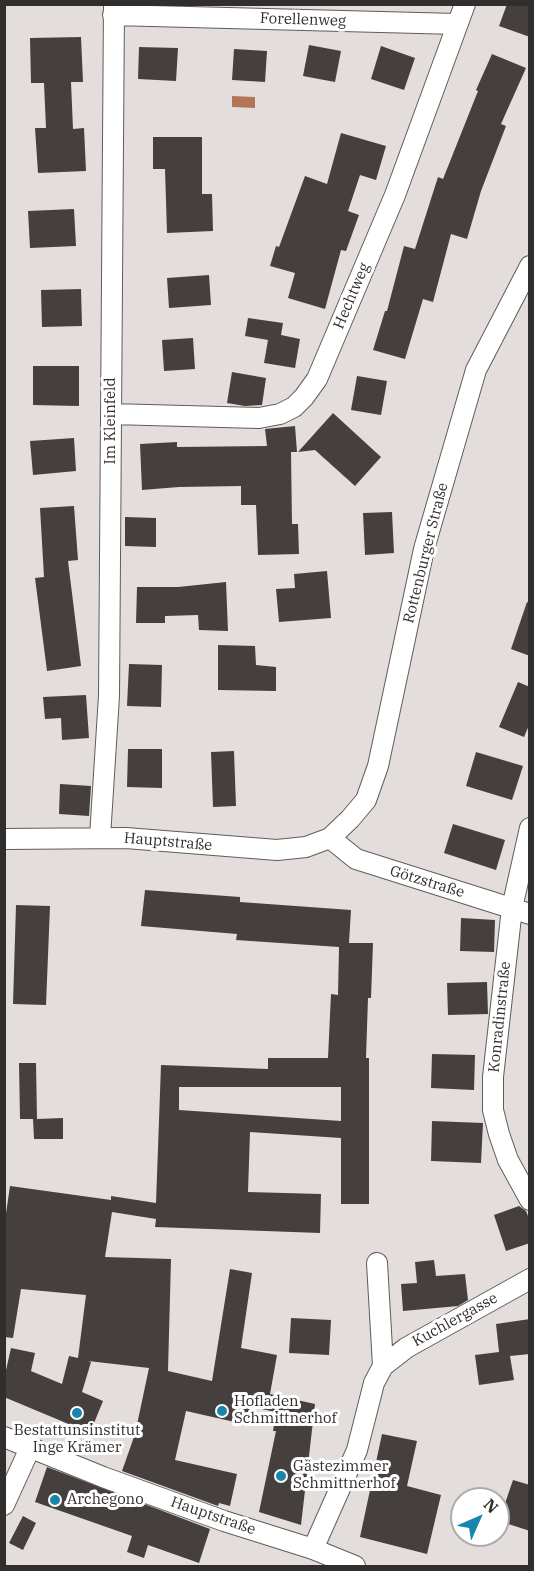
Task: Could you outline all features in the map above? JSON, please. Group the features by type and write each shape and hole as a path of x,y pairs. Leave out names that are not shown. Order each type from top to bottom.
{"street":[{"name":"Hechtweg","path":"111,414 259,418 280,414 294,407 304,397 317,379 394,195 465,4"},
{"name":"Forellenweg","path":"113,10 457,24"},
{"name":"Im Kleinfeld","path":"100,837 109,696 113,10"},
{"name":"Rottenburger Straße","path":"330,838 366,800 378,766 424,549 476,370 530,266"},
{"name":"Konradinstraße","path":"530,828 521,911 493,1077 493,1110 508,1160 530,1200"},
{"name":"Hauptstraße","path":"4,839 100,837 277,850 306,847 330,838"},
{"name":"Götzstraße","path":"330,838 356,859 521,911"},
{"path":"313,1549 357,1450 374,1383 383,1366 377,1263"},
{"name":"Kuchlergasse","path":"383,1366 406,1348 530,1279"},
{"name":"Hauptstraße","path":"4,1437 30,1449 224,1521 313,1549 355,1566"},
{"path":"4,1505 30,1449"}],"shaded area":[{"path":"232,96 255,97 255,108 232,107"}],"building":[{"path":"507,4 530,4 530,37 499,26"},
{"path":"81,37 83,82 71,82 73,129 84,128 86,171 38,173 35,128 46,128 44,83 31,83 30,38"},
{"path":"309,45 341,51 335,82 303,76"},
{"path":"381,46 415,58 404,90 371,79"},
{"path":"139,47 178,48 176,81 138,79"},
{"path":"234,49 267,51 265,82 232,80"},
{"path":"492,54 526,68 501,124 506,126 481,191 467,239 451,234 433,302 423,299 405,359 373,350 385,311 387,311 404,246 415,249 438,177 443,179"},
{"path":"341,133 386,146 376,180 360,175 348,211 359,215 346,251 341,250 325,309 288,298 295,273 270,266 305,176 327,184"},
{"path":"153,137 202,137 202,194 212,194 213,231 167,233 165,169 153,169"},
{"path":"74,209 76,246 30,248 28,211"},
{"path":"209,275 211,305 169,308 167,278"},
{"path":"81,289 82,326 42,327 41,290"},
{"path":"248,318 283,323 281,335 300,339 295,368 264,363 268,340 245,336"},
{"path":"193,338 195,369 164,371 162,340"},
{"path":"33,366 79,366 79,406 33,405"},
{"path":"232,372 266,378 262,405 245,406 227,403"},
{"path":"357,376 387,381 381,415 351,410"},
{"path":"333,413 381,457 355,486 315,450 298,452"},
{"path":"295,426 297,452 291,452 292,524 298,524 299,554 258,555 256,505 241,505 241,486 142,490 140,444 177,442 177,447 267,446 265,429"},
{"path":"74,438 76,471 33,475 30,441"},
{"path":"74,506 78,560 68,561 81,666 47,671 35,578 44,577 40,508"},
{"path":"392,512 394,553 365,555 363,513"},
{"path":"125,517 156,518 156,547 125,546"},
{"path":"327,571 331,618 279,622 276,589 295,588 294,574"},
{"path":"226,582 228,631 199,630 198,615 165,616 165,623 136,623 137,587 178,587"},
{"path":"527,602 530,603 530,656 511,649"},
{"path":"218,645 255,646 256,665 276,667 276,691 218,690"},
{"path":"129,664 162,665 161,707 127,706"},
{"path":"518,682 530,687 530,723 524,737 499,727"},
{"path":"86,695 89,738 62,740 61,718 45,719 43,697"},
{"path":"128,749 162,749 162,788 127,787"},
{"path":"234,751 236,806 213,807 211,752"},
{"path":"476,752 523,766 512,800 466,786"},
{"path":"60,784 91,786 89,816 59,814"},
{"path":"453,824 505,840 496,870 444,853"},
{"path":"145,890 240,897 240,902 351,910 349,943 373,943 366,1058 369,1058 369,1204 341,1204 341,1138 250,1132 248,1192 321,1194 320,1233 155,1227 156,1219 112,1212 105,1257 171,1259 168,1371 212,1381 230,1269 252,1273 241,1348 277,1355 270,1394 315,1404 301,1525 259,1512 276,1431 273,1431 276,1412 252,1407 248,1425 186,1411 175,1460 237,1474 230,1506 219,1503 218,1506 122,1471 135,1434 149,1368 88,1361 91,1362 82,1392 103,1401 90,1433 4,1397 4,1379 11,1348 35,1353 31,1371 62,1384 69,1356 78,1358 86,1295 21,1289 13,1338 4,1337 4,1227 10,1186 111,1200 111,1196 156,1203 161,1065 268,1069 268,1058 328,1058 331,994 338,995 339,947 236,940 237,934 141,926","holes":["179,1087 341,1087 341,1121 179,1110"]},
{"path":"16,905 50,906 46,1005 13,1004"},
{"path":"461,918 495,920 494,952 460,951"},
{"path":"487,982 488,1014 448,1015 447,983"},
{"path":"432,1054 475,1055 474,1090 431,1088"},
{"path":"19,1063 36,1063 37,1119 63,1118 63,1139 34,1139 33,1119 20,1119"},
{"path":"432,1121 483,1123 481,1163 431,1161"},
{"path":"519,1206 526,1211 530,1221 530,1243 506,1251 494,1215"},
{"path":"434,1260 436,1276 465,1274 468,1300 458,1306 403,1311 401,1284 417,1283 415,1262"},
{"path":"291,1318 331,1320 329,1355 289,1353"},
{"path":"530,1319 530,1354 510,1356 514,1380 479,1385 475,1355 499,1352 496,1324"},
{"path":"382,1434 417,1441 407,1486 441,1495 427,1554 360,1537"},
{"path":"47,1467 210,1529 199,1563 148,1545 144,1558 127,1552 132,1536 35,1502"},
{"path":"513,1480 530,1485 530,1531 510,1525 510,1489"},
{"path":"23,1516 36,1523 23,1550 9,1543"}],"place":[{"name":"Hofladen Schmittnerhof","path":"222,1411"},
{"name":"Bestattunsinstitut Inge Krämer","path":"77,1413"},
{"name":"Gästezimmer Schmittnerhof","path":"281,1476"},
{"name":"Archegono","path":"55,1500"}]}
